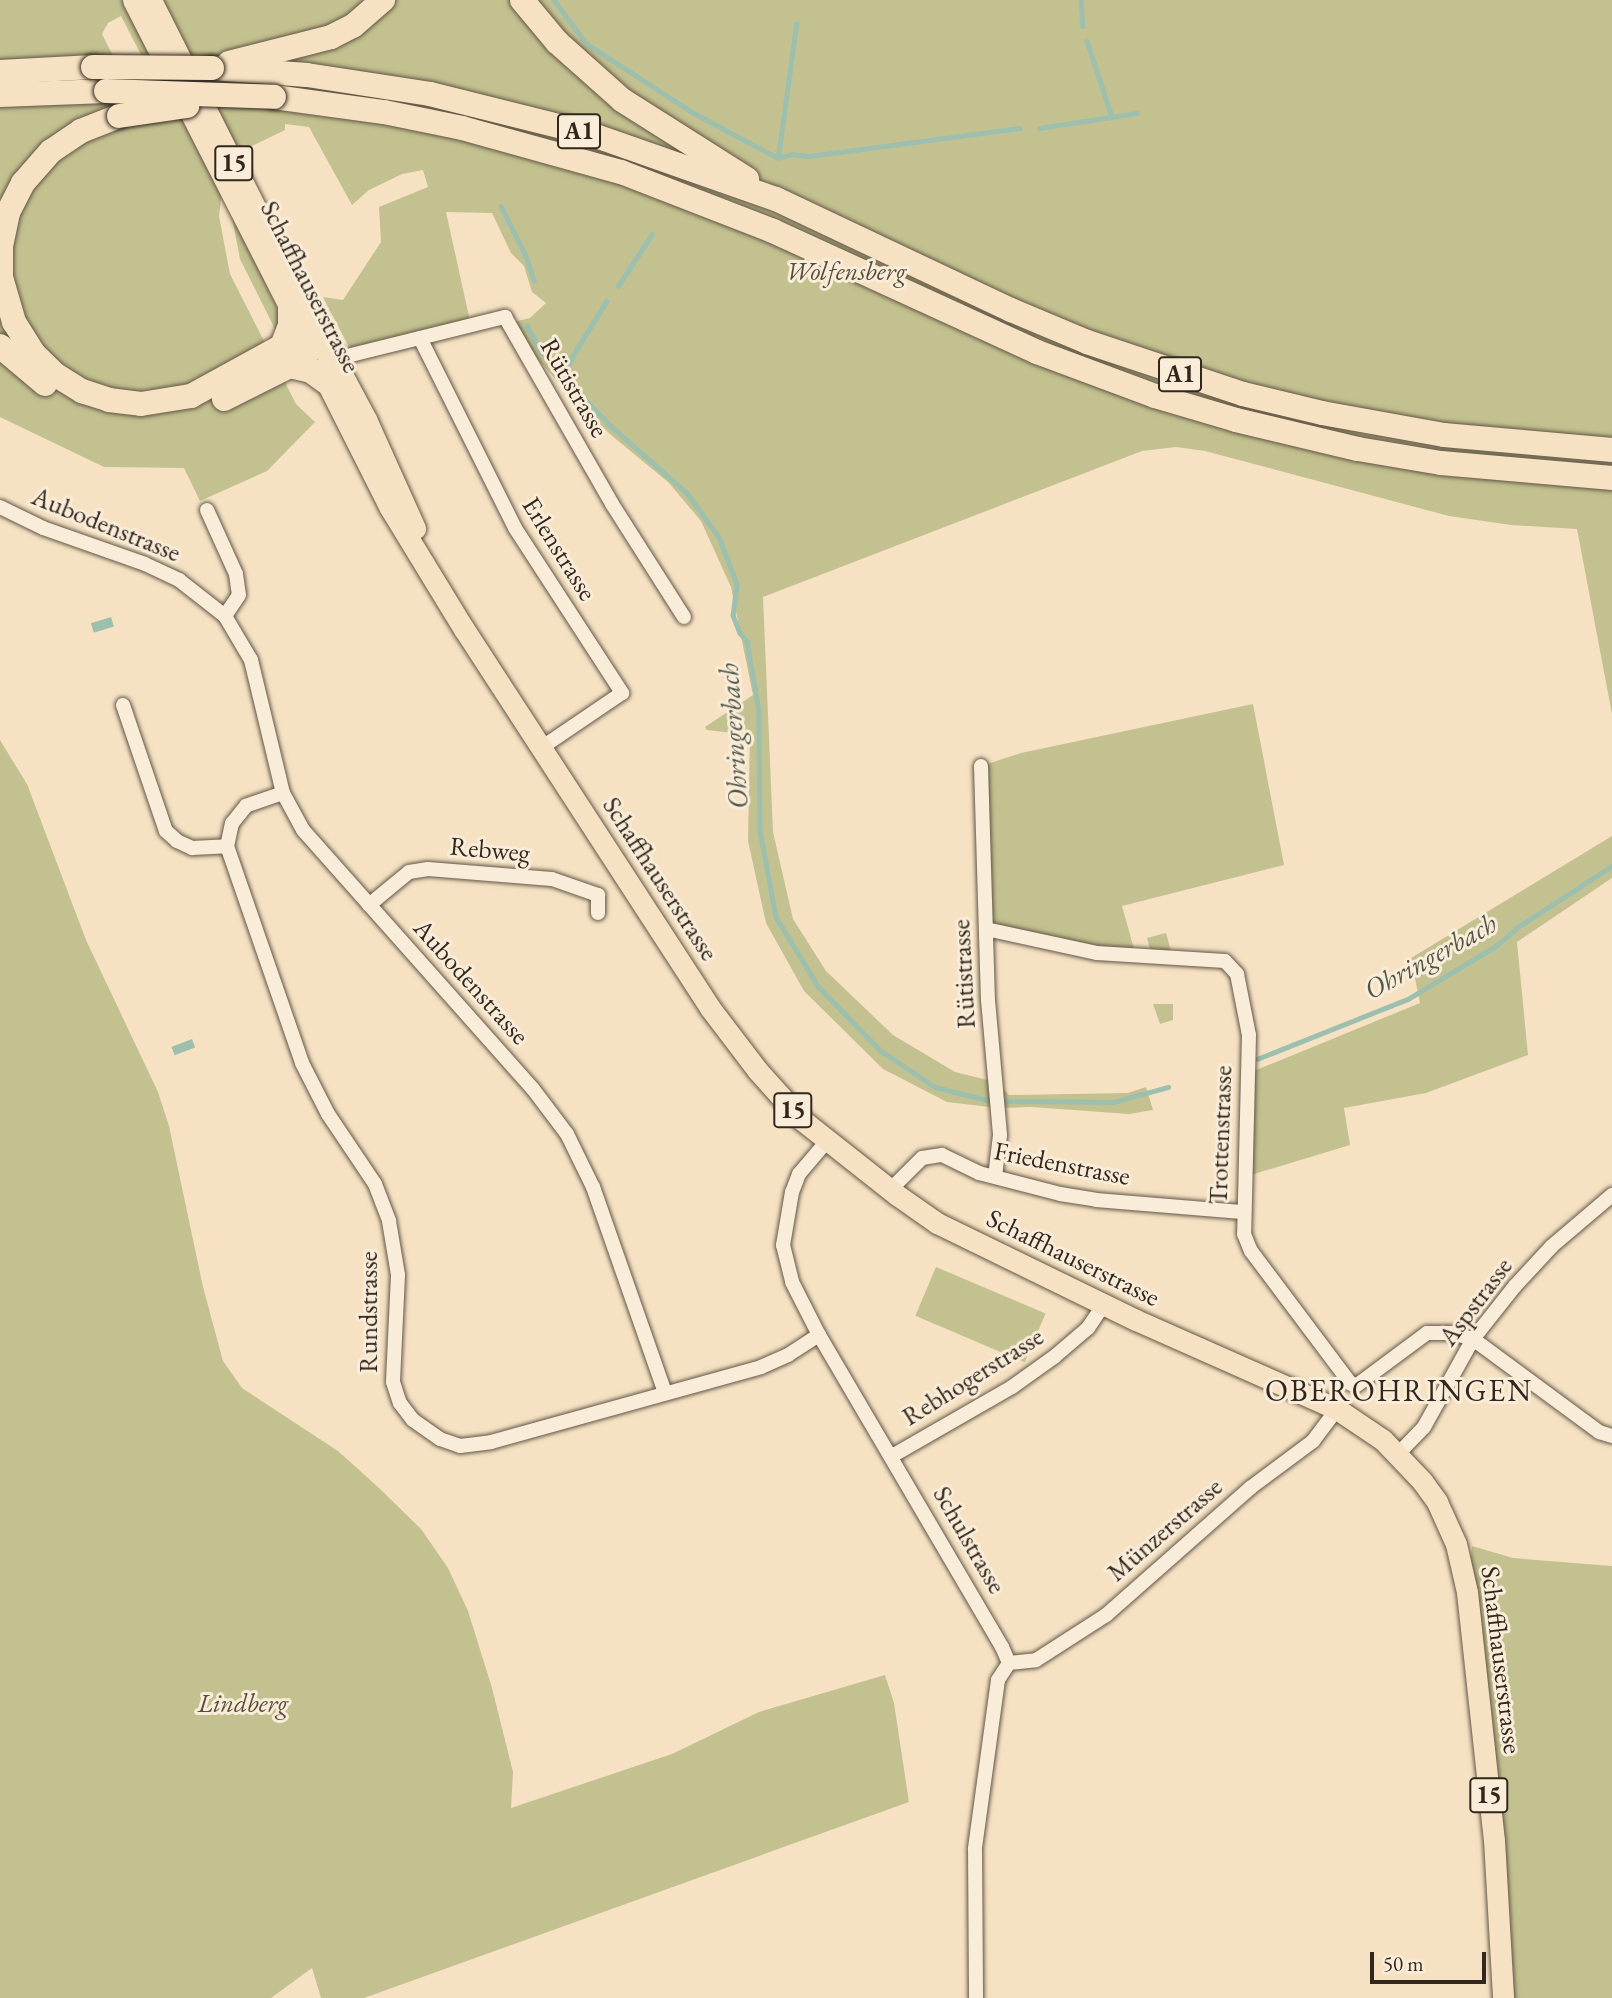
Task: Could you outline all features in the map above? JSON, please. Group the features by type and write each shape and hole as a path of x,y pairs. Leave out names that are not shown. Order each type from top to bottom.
{"highway":[{"name":"A1","path":"257,63 283,51 331,37 353,26 383,0"},
{"name":"A1","path":"522,0 557,42 622,100 776,199"},
{"name":"A1","path":"0,72 93,67 212,68 257,63 510,112 629,147 776,199 1048,326 1203,382 1322,413 1404,429 1527,445 1612,450"},
{"name":"A1","path":"0,95 106,90 274,97 384,112 462,128 621,172 773,231 1037,352 1155,396 1316,440 1420,460 1524,472 1612,478"},
{"name":"A1","path":"274,97 158,108 119,116 81,131 51,151 29,175 12,203 2,236 0,265 6,300 22,337 47,366 73,386 109,400 141,404 191,396 322,343"},
{"path":"290,310 286,356 326,382"},
{"name":"A1","path":"0,346 64,396 98,411 142,420 173,418 196,411 286,356"}],"main road":[{"name":"Schaffhauserstrasse","path":"133,0 290,310 322,343 326,382 390,508 541,748 733,1040 780,1097 827,1141 890,1190 956,1232 1224,1361 1337,1409 1369,1429 1398,1454 1437,1502 1456,1544 1464,1579 1494,1840 1503,1998"},
{"name":"Schaffhauserstrasse","path":"151,0 322,343 388,465 443,594"}],"street":[{"name":"Rütistrasse","path":"322,343 420,338 505,317 612,504 684,617"},
{"name":"Erlenstrasse","path":"420,338 515,528 622,693 541,748"},
{"name":"Aubodenstrasse","path":"0,507 43,528 145,564 179,580 225,616 251,660 283,793 303,830 533,1089 567,1134 593,1187 665,1393"},
{"name":"Aubodenstrasse","path":"207,510 236,574 239,596 225,616"},
{"path":"123,705 166,831 177,841 192,848 227,846 232,823 246,806 283,793"},
{"name":"Rütistrasse","path":"981,766 986,929 1000,1135 995,1177"},
{"name":"Rundstrasse","path":"227,846 302,1063 328,1114 375,1184 389,1221 398,1275 393,1382 400,1403 413,1420 440,1439 460,1446 491,1442 761,1367 788,1355 819,1335"},
{"name":"Rebweg","path":"369,905 409,872 428,869 552,879 598,895 598,913"},
{"name":"Trottenstrasse","path":"986,929 1097,953 1225,961 1237,974 1249,1035 1242,1212 1244,1234 1251,1251 1351,1384 1357,1385 1427,1333 1453,1333 1473,1339"},
{"name":"Schulstrasse","path":"827,1141 795,1183 783,1245 792,1282 819,1335 892,1456 1009,1663"},
{"name":"Friedenstrasse","path":"890,1190 922,1158 942,1155 995,1177 1096,1200 1242,1212"},
{"name":"Aspstrasse","path":"1398,1454 1424,1427 1473,1339 1515,1286 1552,1246 1612,1195"},
{"name":"Rebhogerstrasse","path":"892,1456 1012,1387 1044,1365 1088,1328 1104,1304"},
{"path":"1473,1339 1599,1432 1612,1436"},
{"name":"Münzerstrasse","path":"1009,1663 1036,1660 1106,1615 1250,1488 1313,1441 1337,1409"},
{"path":"976,1998 975,1849 998,1679 1009,1663"}],"green space":[{"name":"Wolfensberg","path":"0,0 1612,0 1612,714 1577,529 1511,525 1449,516 1205,451 1176,447 1142,451 763,597 773,832 793,919 826,971 893,1035 955,1072 996,1082 1009,1095 1128,1093 1146,1087 1153,1110 1129,1114 1032,1107 998,1108 947,1102 883,1069 804,991 766,923 748,841 750,735 707,730 705,727 753,695 731,587 701,521 668,482 611,435 563,388 536,357 513,322 530,318 546,303 532,292 524,266 511,253 492,213 446,212 470,321 350,349 323,297 343,300 381,242 379,207 428,187 423,170 402,174 369,190 352,205 309,127 285,124 285,130 231,156 224,177 219,216 230,274 296,404 315,422 267,471 200,501 184,468 104,467 0,417","holes":["121,16 175,121 147,124 102,34 108,23"]},
{"path":"231,212 277,308 281,321 277,333 240,259"},
{"path":"1253,704 1284,865 1122,906 1136,956 986,929 981,766 1021,753"},
{"name":"Lindberg","path":"0,740 27,784 86,940 158,1092 169,1126 203,1287 223,1361 242,1388 338,1451 379,1488 421,1529 448,1568 468,1611 492,1688 513,1772 511,1808 672,1754 759,1712 885,1675 894,1703 909,1802 364,1998 321,1998 312,1968 271,1998 0,1998"},
{"path":"1612,836 1612,878 1517,942 1528,1055 1426,1093 1344,1108 1350,1145 1244,1177 1249,1073 1420,1003 1411,958"},
{"path":"1166,933 1171,951 1151,953 1147,938"},
{"path":"1153,1004 1173,1004 1173,1020 1160,1024"},
{"path":"936,1267 1046,1313 1025,1362 915,1316"},
{"path":"1472,1546 1513,1558 1612,1566 1612,1998 1503,1998 1467,1592"}],"shaded area":[{"path":"111,617 114,627 94,633 91,623"},
{"path":"192,1039 195,1047 175,1055 171,1047"}],"waterway":[{"path":"554,0 587,44 692,112 778,158 796,24"},
{"path":"1081,0 1083,26"},
{"path":"1087,41 1112,117"},
{"path":"1039,128 1137,113"},
{"path":"778,158 792,154 809,156 1020,128"},
{"path":"501,206 526,256 534,281"},
{"name":"Ohringerbach","path":"618,286 652,234"},
{"name":"Ohringerbach","path":"607,301 563,377 613,428 687,493 719,537 737,584 733,615 740,633 747,641 759,711 760,830 776,917 818,986 880,1050 935,1087 987,1100"},
{"path":"527,325 541,351 563,377"},
{"name":"Ohringerbach","path":"1257,1059 1408,999 1496,946 1518,927 1612,866"},
{"name":"Ohringerbach","path":"1006,1101 1113,1102 1168,1087"}],"district":[{"name":"OBEROHRINGEN","path":"1399,1391"}]}
